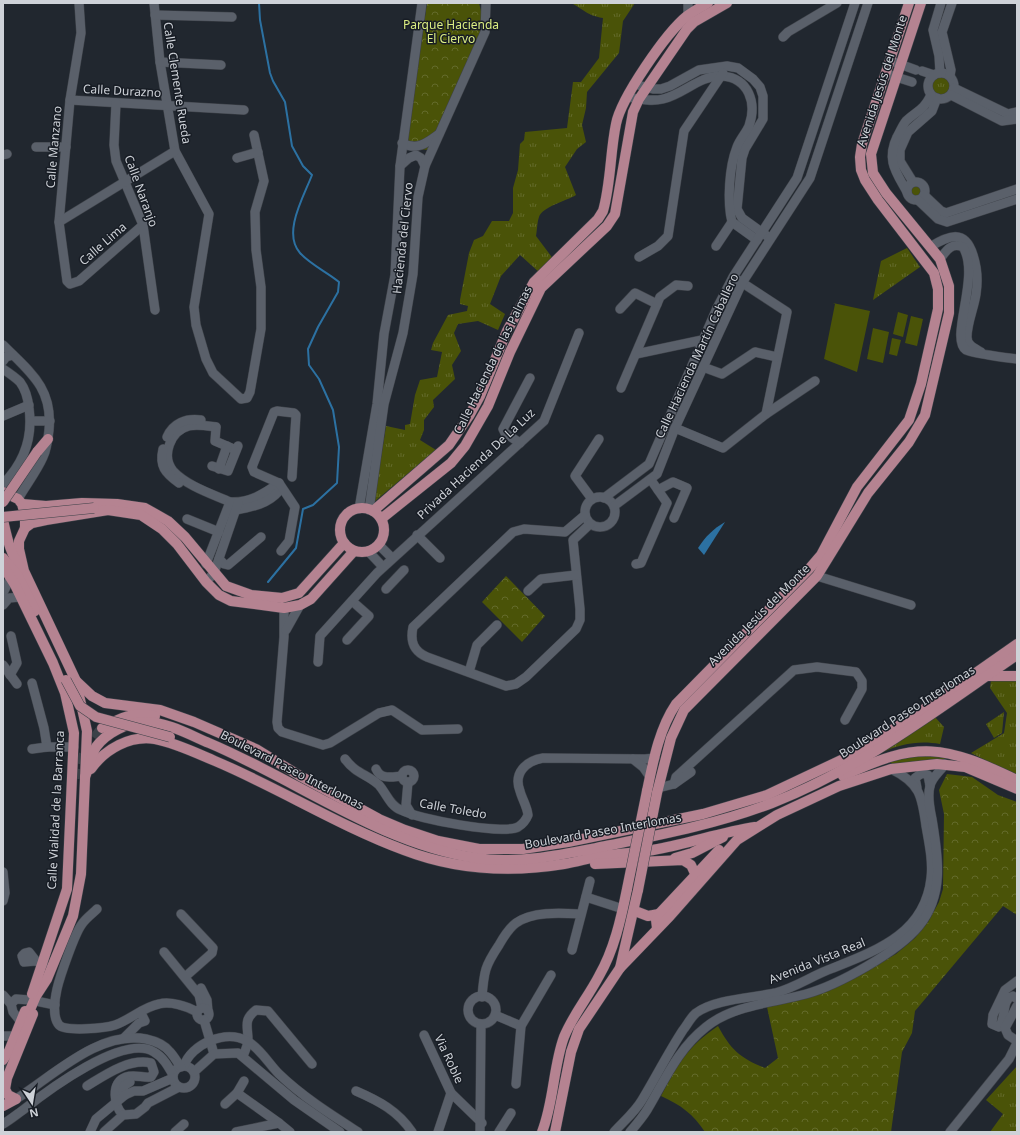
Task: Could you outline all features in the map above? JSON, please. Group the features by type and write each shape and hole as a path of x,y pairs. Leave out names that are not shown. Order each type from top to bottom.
{"main road":[{"name":"Calle Hacienda de las Palmas","path":"367,510 433,460 449,445 469,416 480,396 507,331 534,282 598,219 604,211 616,124 620,109 634,84 671,33 688,14 708,3"},
{"name":"Calle Hacienda de las Palmas","path":"381,519 443,469 466,446 488,406 510,352 541,288 607,226 615,214 628,127 632,112 639,99 694,22 727,3"},
{"name":"Avenida Jesús del Monte","path":"557,1129 572,1052 579,1029 620,968 635,911 654,791 650,777 654,758 669,714 686,693 712,673 817,576 873,476 913,411 921,384 938,308 938,289 934,273 878,200 865,180 861,170 860,157 862,144 884,74 909,3"},
{"name":"Avenida Jesús del Monte","path":"542,1132 562,1042 570,1022 605,964 623,909 654,791 676,725 684,710 712,673 810,569 821,555 857,487 873,476 909,442 924,415 949,312 949,286 940,259 886,194 873,174 871,164 871,154 921,3"},
{"path":"3,502 48,438"},
{"path":"3,492 20,502 46,506 82,503 117,504 145,508 168,521 185,537 206,564 226,586 237,591 282,598 292,597 307,586 344,543"},
{"name":"Calle Vialidad de la Barranca","path":"3,1060 34,999 47,978 73,916 81,874 82,778 87,731 85,720 71,680 24,571 18,541 25,528 25,515 20,502"},
{"path":"46,506 42,514 46,520"},
{"path":"24,571 14,560 10,551 3,519 94,508 141,515 162,528 177,544 206,582 219,595 231,601 284,608 300,605 310,599 354,551"},
{"path":"25,528 32,523 108,510"},
{"path":"367,510 381,519 384,532 379,545 368,551 354,551 344,543 341,534 343,521 352,511 367,510"},
{"path":"3,558 17,575 24,588 71,680 80,706 96,717 170,737 260,775 298,796 307,804"},
{"name":"Calle Vialidad de la Barranca","path":"3,566 11,577 53,663 65,693 74,733 67,889 39,962 34,999"},
{"name":"Boulevard Paseo Interlomas","path":"71,680 92,696 105,702 160,710 194,722 256,749 278,763 379,819 438,841 479,848 523,849 568,842 703,814 767,795 854,754 917,714 1017,644"},
{"name":"Boulevard Paseo Interlomas","path":"82,778 95,748 109,735 128,724 146,722 171,728 230,752 388,832 436,850 479,859 524,859 570,853 698,826 772,803 864,758 1017,655"},
{"path":"986,676 1002,674 1017,676"},
{"path":"102,728 124,716 144,714 165,718 278,763"},
{"path":"72,722 74,726 82,727 85,720"},
{"path":"67,881 73,856 82,778 98,759 109,750 124,742 154,739 181,747 232,768 403,850 443,863 484,869 511,870 558,865 711,839 755,827 839,786 890,769 945,764 971,770 1017,788"},
{"path":"620,968 698,879 716,853 736,832 774,809 854,771 886,759 911,752 932,750 948,753 990,768 1017,780"},
{"path":"945,764 948,753"},
{"path":"886,759 890,769"},
{"path":"260,775 294,784"},
{"path":"656,928 656,920 659,914 698,879 730,847 755,827"},
{"path":"711,839 716,853"},
{"path":"670,860 692,853 711,839"},
{"path":"464,873 512,876 566,870 606,862 683,860 688,862 693,868 698,879"},
{"path":"605,964 616,952 628,920 635,911 648,916 659,914"},
{"path":"16,1099 8,1095 5,1089 7,1078 35,1010 34,999"},
{"path":"552,1091 564,1094"},
{"path":"3,1106 16,1099"}],"street":[{"name":"Calle Manzano","path":"79,3 81,33 70,100 59,222 67,281 70,284 79,281"},
{"name":"Calle Clemente Rueda","path":"154,3 160,62 175,150 209,214 194,307 196,325 206,359 213,373 238,397 247,398 250,392 261,329 261,287 254,220 264,180 258,152"},
{"name":"Hacienda del Ciervo","path":"367,510 381,358 395,275 402,143 422,3"},
{"name":"Hacienda del Ciervo","path":"367,510 384,404 403,333 413,274 418,197 424,166 485,32 486,3"},
{"path":"688,3 688,14"},
{"path":"783,37 788,32 837,3"},
{"name":"Calle Hacienda Martín Caballero","path":"604,498 649,464 716,308 733,278 757,240 764,232 797,178 855,3"},
{"name":"Calle Hacienda Martín Caballero","path":"614,506 651,480 657,474 675,428 742,283 810,178 868,3"},
{"path":"913,182 900,161 900,150 908,132 932,112 932,93 929,80 937,74 940,61 933,30 941,3"},
{"path":"884,74 914,83 945,98 952,92 954,82 950,76 951,70 942,32 952,3"},
{"path":"155,14 232,17"},
{"path":"889,60 919,70 950,76"},
{"path":"160,62 221,66"},
{"path":"639,257 658,246 668,236 684,131 713,90 727,66"},
{"path":"627,97 650,100 663,99 699,70 727,66 738,68 747,73 760,87 763,96 763,119 745,149 742,158 737,208 742,218 764,232 768,237 757,260"},
{"path":"634,84 646,88 676,88 721,76 738,80 747,88 751,98 753,112 749,127 737,147 732,170 729,211 732,222 757,240"},
{"path":"703,80 713,90"},
{"path":"952,92 1008,114 1017,112"},
{"path":"952,92 1002,121 1017,119"},
{"path":"907,192 907,188 913,182 923,184 925,189 921,197 913,200 907,192 892,162 892,147 902,127 907,121 923,109 932,93"},
{"name":"Calle Durazno","path":"70,100 244,110"},
{"name":"Calle Naranjo","path":"116,103 114,145 116,161 143,225 155,310"},
{"path":"402,143 409,146 419,146 439,134"},
{"path":"237,158 258,152 254,135"},
{"path":"36,147 66,147"},
{"path":"59,222 175,150"},
{"path":"400,166 408,158 416,155 421,158 424,166"},
{"path":"921,197 946,213 1017,189"},
{"path":"921,197 938,219 947,222 1017,199"},
{"path":"716,246 732,222"},
{"name":"Calle Lima","path":"79,281 143,225"},
{"path":"930,247 939,241 957,236 966,240 970,245 975,261 977,294 967,336 972,347 984,353"},
{"path":"940,259 946,250 953,246 960,246 965,250 968,262 969,287 960,334 960,343 965,349 972,353 984,353 1017,359"},
{"path":"733,278 787,312 766,414"},
{"path":"621,388 660,297 676,285 688,286"},
{"path":"620,309 638,290 657,304"},
{"name":"Privada Hacienda De La Luz","path":"318,662 320,636 380,570 544,421 579,333"},
{"path":"636,354 702,340"},
{"path":"3,345 31,371 40,385 50,411 48,438 43,457 27,482 20,502"},
{"path":"704,367 722,374 755,352 777,356"},
{"path":"3,361 6,356 16,358"},
{"path":"6,371 14,371 19,366 16,358"},
{"path":"381,358 395,361"},
{"path":"3,484 11,476 25,452 31,421 27,394 20,382 6,371"},
{"path":"520,443 505,433 503,429 530,378"},
{"path":"675,428 723,448 766,414 815,381"},
{"path":"3,416 29,405"},
{"path":"281,551 289,541 296,509 279,483 254,472 252,466 274,412 277,411 294,413 296,415 292,477"},
{"path":"31,421 50,421"},
{"path":"216,467 226,472 228,470 234,447 215,441 216,427 190,425 182,429 173,437 167,451 168,461 172,470 180,478 233,505 253,506 268,500 279,491 279,483"},
{"path":"592,499 575,476 599,439"},
{"path":"433,460 443,469"},
{"path":"11,476 18,482 27,482"},
{"path":"636,564 642,563 667,503 651,480"},
{"path":"658,490 673,482 687,488 674,518"},
{"path":"604,498 610,501 614,506 615,514 612,522 606,526 598,527 590,524 585,515 585,509 592,499 604,498"},
{"path":"206,564 219,532 233,505"},
{"path":"206,582 214,573 219,559 233,505"},
{"path":"585,515 565,532 524,529 513,532 414,627 411,638 419,654 506,686 516,684 526,677 576,629 580,620 573,540 590,524"},
{"path":"187,519 219,532"},
{"path":"417,535 440,558"},
{"path":"219,559 224,564 228,565 261,537"},
{"path":"379,545 392,558"},
{"path":"368,551 380,570 388,587 404,570"},
{"path":"528,591 541,579 576,575"},
{"path":"817,576 911,605"},
{"path":"3,593 11,577"},
{"path":"3,605 9,598 21,597"},
{"path":"346,640 369,616 352,601"},
{"path":"284,637 288,623 300,605"},
{"path":"284,608 284,637 277,722 278,728 282,732 323,745 330,743 379,713 392,710 422,730 458,729"},
{"path":"469,672 477,644 497,625"},
{"path":"3,643 10,636 17,663 10,675"},
{"path":"3,665 17,684"},
{"path":"674,784 676,777 704,749 794,670 816,667 856,672 862,681 862,690 845,720"},
{"path":"32,683 44,728 47,747"},
{"path":"32,749 47,747 74,747"},
{"name":"Calle Toledo","path":"345,759 352,768 378,784 400,810 412,815 472,827 518,828 528,815 518,787 519,774 526,764 534,759 654,758"},
{"path":"633,759 643,767 650,777"},
{"path":"930,786 933,779 945,764"},
{"path":"376,769 381,776 386,778 405,779 407,792 406,805 412,815"},
{"name":"Avenida Vista Real","path":"694,1014 714,1006 782,991 831,968 886,945 913,922 922,910 931,878 931,861 923,804 917,789 909,779 890,769"},
{"path":"654,791 674,784 691,772"},
{"path":"917,789 915,778 919,774 928,775 930,786"},
{"name":"Avenida Vista Real","path":"630,1132 646,1112 684,1047 706,1027 722,1016 806,994 837,982 893,949 909,937 928,913 938,879 939,860 930,803 930,786"},
{"path":"390,800 400,798 407,792"},
{"path":"3,872 5,893 3,901"},
{"path":"572,950 590,881"},
{"path":"612,905 627,892"},
{"path":"586,897 623,909"},
{"path":"97,909 79,928 58,986 55,1005 58,1024 64,1028 100,1028 154,1015"},
{"path":"181,914 213,948 212,953 188,975"},
{"path":"482,996 484,973 506,933 515,924 526,918 541,915 581,914"},
{"path":"24,962 22,956 25,953 30,952 39,962"},
{"path":"164,952 188,975 202,993 202,1014 214,1054"},
{"path":"831,968 837,973 837,982"},
{"path":"516,1084 521,1026 551,975"},
{"path":"1017,981 1005,990 993,1015 992,1024 999,1027 1005,1017 1005,1009 1008,998 1013,996 1017,999"},
{"path":"3,995 11,1004 13,1012 24,1020"},
{"path":"482,996 489,998 494,1003 496,1009 495,1015 492,1020 481,1024 472,1020 468,1011 472,1001 482,996"},
{"path":"11,1004 16,999 34,999 55,1005"},
{"path":"128,1038 143,1017 159,1004 168,1003 180,1006 187,1014 202,1014"},
{"path":"1005,1009 1016,1009"},
{"path":"950,1132 1009,1059 1017,1042 1008,1035 1005,1028 1016,1009"},
{"path":"243,1056 249,1041 246,1027 249,1016 256,1010 268,1011 312,1064"},
{"path":"694,1014 694,1020 697,1024 706,1027"},
{"path":"614,1132 641,1102 669,1051 694,1014"},
{"path":"495,1015 521,1026"},
{"path":"481,1024 481,1128"},
{"name":"Via Roble","path":"424,1035 451,1093 481,1128"},
{"path":"3,1036 15,1036"},
{"path":"182,1067 187,1057 198,1047 210,1040 239,1037 249,1041 278,1073 303,1095 358,1132"},
{"path":"16,1099 75,1059 109,1041 128,1038 156,1042 170,1051 182,1067"},
{"path":"3,1124 83,1069 120,1050 132,1048 153,1051 163,1059 173,1077 175,1084 179,1087"},
{"path":"194,1072 214,1054 231,1052 243,1056 294,1100 340,1132"},
{"path":"96,1080 102,1073 126,1058 147,1057 153,1060 157,1066 158,1074 152,1082 145,1083 132,1081 127,1083 122,1089 125,1095"},
{"path":"87,1086 127,1064 145,1061 151,1063 154,1068 154,1072 151,1077 125,1077 118,1083 115,1093 116,1102 124,1115"},
{"path":"90,1132 96,1119 125,1095 134,1091 142,1090 173,1077 176,1070 182,1067 190,1068 194,1072 195,1080 191,1086 184,1088 179,1087 148,1103 141,1112 124,1115 104,1132"},
{"path":"225,1104 236,1093 244,1081"},
{"path":"142,1090 147,1096 148,1103"},
{"path":"356,1091 393,1110 405,1121 412,1132"},
{"path":"236,1093 290,1132"},
{"name":"Via Roble","path":"438,1132 451,1093"},
{"path":"499,1132 511,1114"},
{"path":"236,1132 279,1123"},
{"path":"175,1132 184,1124"}],"green space":[{"name":"Parque Hacienda El Ciervo","path":"427,3 479,3 485,27 428,150 406,148"},
{"path":"571,3 635,3 623,21 619,53 587,92 586,108 582,125 586,142 577,149 565,167 576,195 549,207 541,213 539,217 536,236 554,260 540,273 520,255 501,276 490,304 505,314 498,330 478,321 458,324 454,333 461,351 452,365 455,379 433,400 434,407 424,420 424,430 420,440 436,450 374,502 386,426 405,430 405,425 410,424 415,395 420,380 437,377 442,352 431,350 433,343 448,315 467,311 468,306 460,304 460,300 469,253 474,240 483,236 492,221 509,221 513,213 513,188 518,170 520,144 524,140 525,132 567,128 573,82 581,82 599,58 603,18 589,14"},
{"path":"941,77 947,80 950,86 947,92 941,95 935,92 932,86 935,80"},
{"path":"916,186 921,191 916,196 911,191"},
{"path":"907,248 920,267 873,300 881,261"},
{"path":"833,303 870,311 857,372 824,359 835,304"},
{"path":"898,312 908,315 903,337 893,334"},
{"path":"911,316 923,319 917,346 905,343"},
{"path":"873,328 889,332 883,363 867,359"},
{"path":"892,338 901,340 897,356 889,354"},
{"path":"506,576 545,616 522,642 482,602"},
{"path":"1017,678 1017,776 971,753 1004,733 1007,713 990,688 991,680"},
{"path":"1004,712 1002,733 994,738 986,724"},
{"path":"934,716 944,727 940,744 925,742 910,744 895,747 881,753"},
{"path":"913,751 946,758 941,761 893,765 890,762"},
{"path":"947,774 972,777 998,795 1017,802 1017,915 1003,906 915,1011 912,1033 902,1052 891,1132 705,1132 696,1120 686,1111 675,1103 661,1096 678,1065 698,1041 718,1026 727,1041 737,1052 749,1061 765,1068 778,1058 767,1007 813,996 830,990 896,954 915,938 928,922 939,902 943,889 944,814 939,790"},
{"path":"1017,1066 1017,1132 990,1132 1003,1114 986,1100"}],"water":[{"path":"725,522 704,555 698,548 710,533"}],"waterway":[{"path":"259,3 260,20 270,73 285,102 292,146 303,166 312,175 296,214 293,235 295,245 304,257 339,282 338,292 318,327 308,349 309,365 319,379 333,410 339,447 337,483 313,505 303,509 296,548 268,582"}],"tunnel":[{"path":"78,779 83,757 102,728"},
{"path":"3,1072 15,1049"}]}
